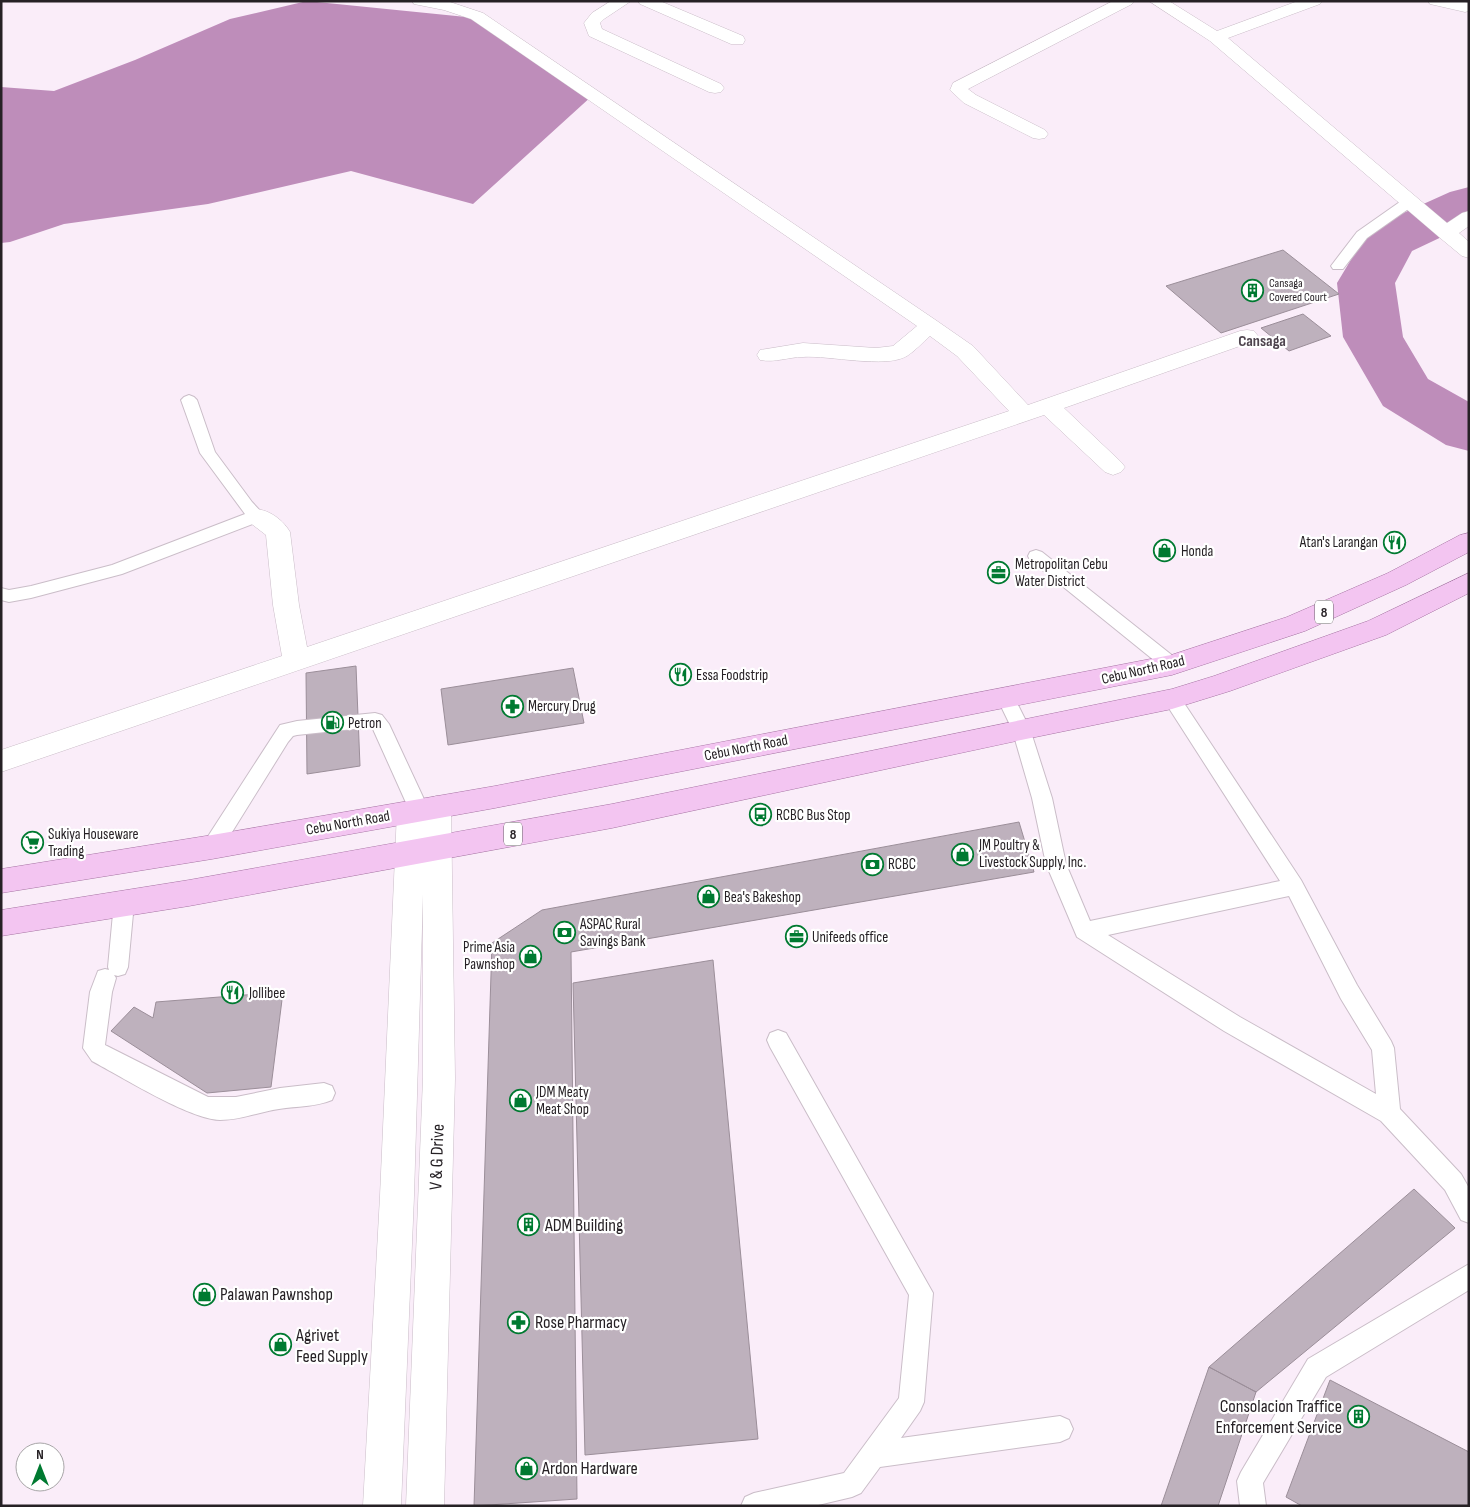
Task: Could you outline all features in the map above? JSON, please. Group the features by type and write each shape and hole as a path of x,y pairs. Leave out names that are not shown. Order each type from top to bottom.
{"main road":[{"name":"Cebu North Road","path":"1,881 212,847 422,810 1172,666 1296,624 1397,579 1469,541"},
{"name":"8","path":"1,923 124,903 612,816 1021,729 1172,699 1220,684 1377,628 1469,582"}],"street":[{"path":"420,1 447,6 477,16 894,298 965,351 1024,414"},
{"path":"623,1 598,16 592,23 595,32 715,88"},
{"path":"646,1 737,40"},
{"path":"1038,134 970,99 959,90 959,87 1126,1"},
{"path":"1157,1 1216,37 1469,252"},
{"path":"1216,37 1314,1"},
{"path":"1436,1 1465,7"},
{"path":"1443,230 1469,217"},
{"path":"768,355 803,350 876,355 899,352 930,325"},
{"path":"1,761 1024,414 1247,336"},
{"path":"1047,406 1113,467"},
{"path":"256,516 278,532 286,605 296,660"},
{"name":"V & G Drive","path":"422,810 439,1078 425,1506"},
{"name":"V & G Drive","path":"382,1506 397,1196 424,850"}],"lane":[{"path":"1338,266 1362,235 1413,206"},
{"path":"1,594 9,596 31,592 116,570 256,516 246,506 208,453 189,400"},
{"path":"1036,556 1172,666"},
{"path":"1006,698 1021,729 1042,798 1056,864 1084,931 1232,1024 1389,1112 1453,1182 1469,1212"},
{"path":"1172,699 1294,886 1349,992 1383,1048 1389,1112"},
{"path":"212,847 281,737 287,730 297,728 375,720 380,724 422,810"},
{"path":"1084,931 1294,886"},
{"path":"124,903 111,972 101,992 94,1048 100,1054 211,1110 223,1110 276,1099 324,1093"},
{"path":"754,1506 852,1484 911,1402 921,1293 778,1040"},
{"path":"1253,1506 1250,1481 1317,1368 1469,1276"},
{"path":"873,1455 1060,1429"}],"shaded area":[{"path":"307,1 476,18 593,95 473,204 351,171 208,204 64,224 10,242 1,243 1,87 54,91 135,60 230,19"}],"building":[{"name":"Cansaga Covered Court","path":"1283,250 1339,294 1221,333 1166,286"},
{"path":"1303,314 1331,336 1289,351 1261,328"},
{"name":"Petron","path":"356,666 360,766 307,774 306,673"},
{"name":"Mercury Drug","path":"573,668 584,723 448,745 441,689"},
{"name":"ADM Building","path":"1019,822 1034,872 571,952 577,1499 474,1506 492,943 542,910"},
{"path":"713,960 758,1439 585,1455 573,983"},
{"path":"283,992 271,1087 207,1093 111,1031 134,1007 153,1018 156,1002"},
{"path":"1414,1189 1455,1228 1256,1392 1209,1367"},
{"path":"1209,1367 1256,1392 1218,1506 1161,1506"},
{"name":"Consolacion Traffice Enforcement Service","path":"1330,1380 1469,1452 1469,1506 1302,1506 1286,1497"}],"waterway":[{"path":"1469,203 1390,240 1366,283 1373,337 1405,392 1469,430"}],"place":[{"name":"Cansaga Covered Court","path":"1253,290"},
{"name":"Atan's Larangan","path":"1394,542"},
{"name":"Honda","path":"1165,551"},
{"name":"Metropolitan Cebu Water District","path":"999,573"},
{"name":"Essa Foodstrip","path":"680,675"},
{"name":"Mercury Drug","path":"512,706"},
{"name":"Petron","path":"332,723"},
{"name":"RCBC Bus Stop","path":"760,815"},
{"name":"Sukiya Houseware Trading","path":"32,843"},
{"name":"JM Poultry & Livestock Supply, Inc.","path":"963,854"},
{"name":"RCBC","path":"872,864"},
{"name":"Bea's Bakeshop","path":"708,897"},
{"name":"ASPAC Rural Savings Bank","path":"564,933"},
{"name":"Unifeeds office","path":"796,937"},
{"name":"Prime Asia Pawnshop","path":"531,956"},
{"name":"Jollibee","path":"233,993"},
{"name":"JDM Meaty Meat Shop","path":"520,1101"},
{"name":"ADM Building","path":"529,1225"},
{"name":"Palawan Pawnshop","path":"204,1294"},
{"name":"Rose Pharmacy","path":"519,1322"},
{"name":"Agrivet Feed Supply","path":"280,1345"},
{"name":"Consolacion Traffice Enforcement Service","path":"1358,1416"},
{"name":"Ardon Hardware","path":"526,1468"}],"district":[{"name":"Cansaga","path":"1262,341"}]}
